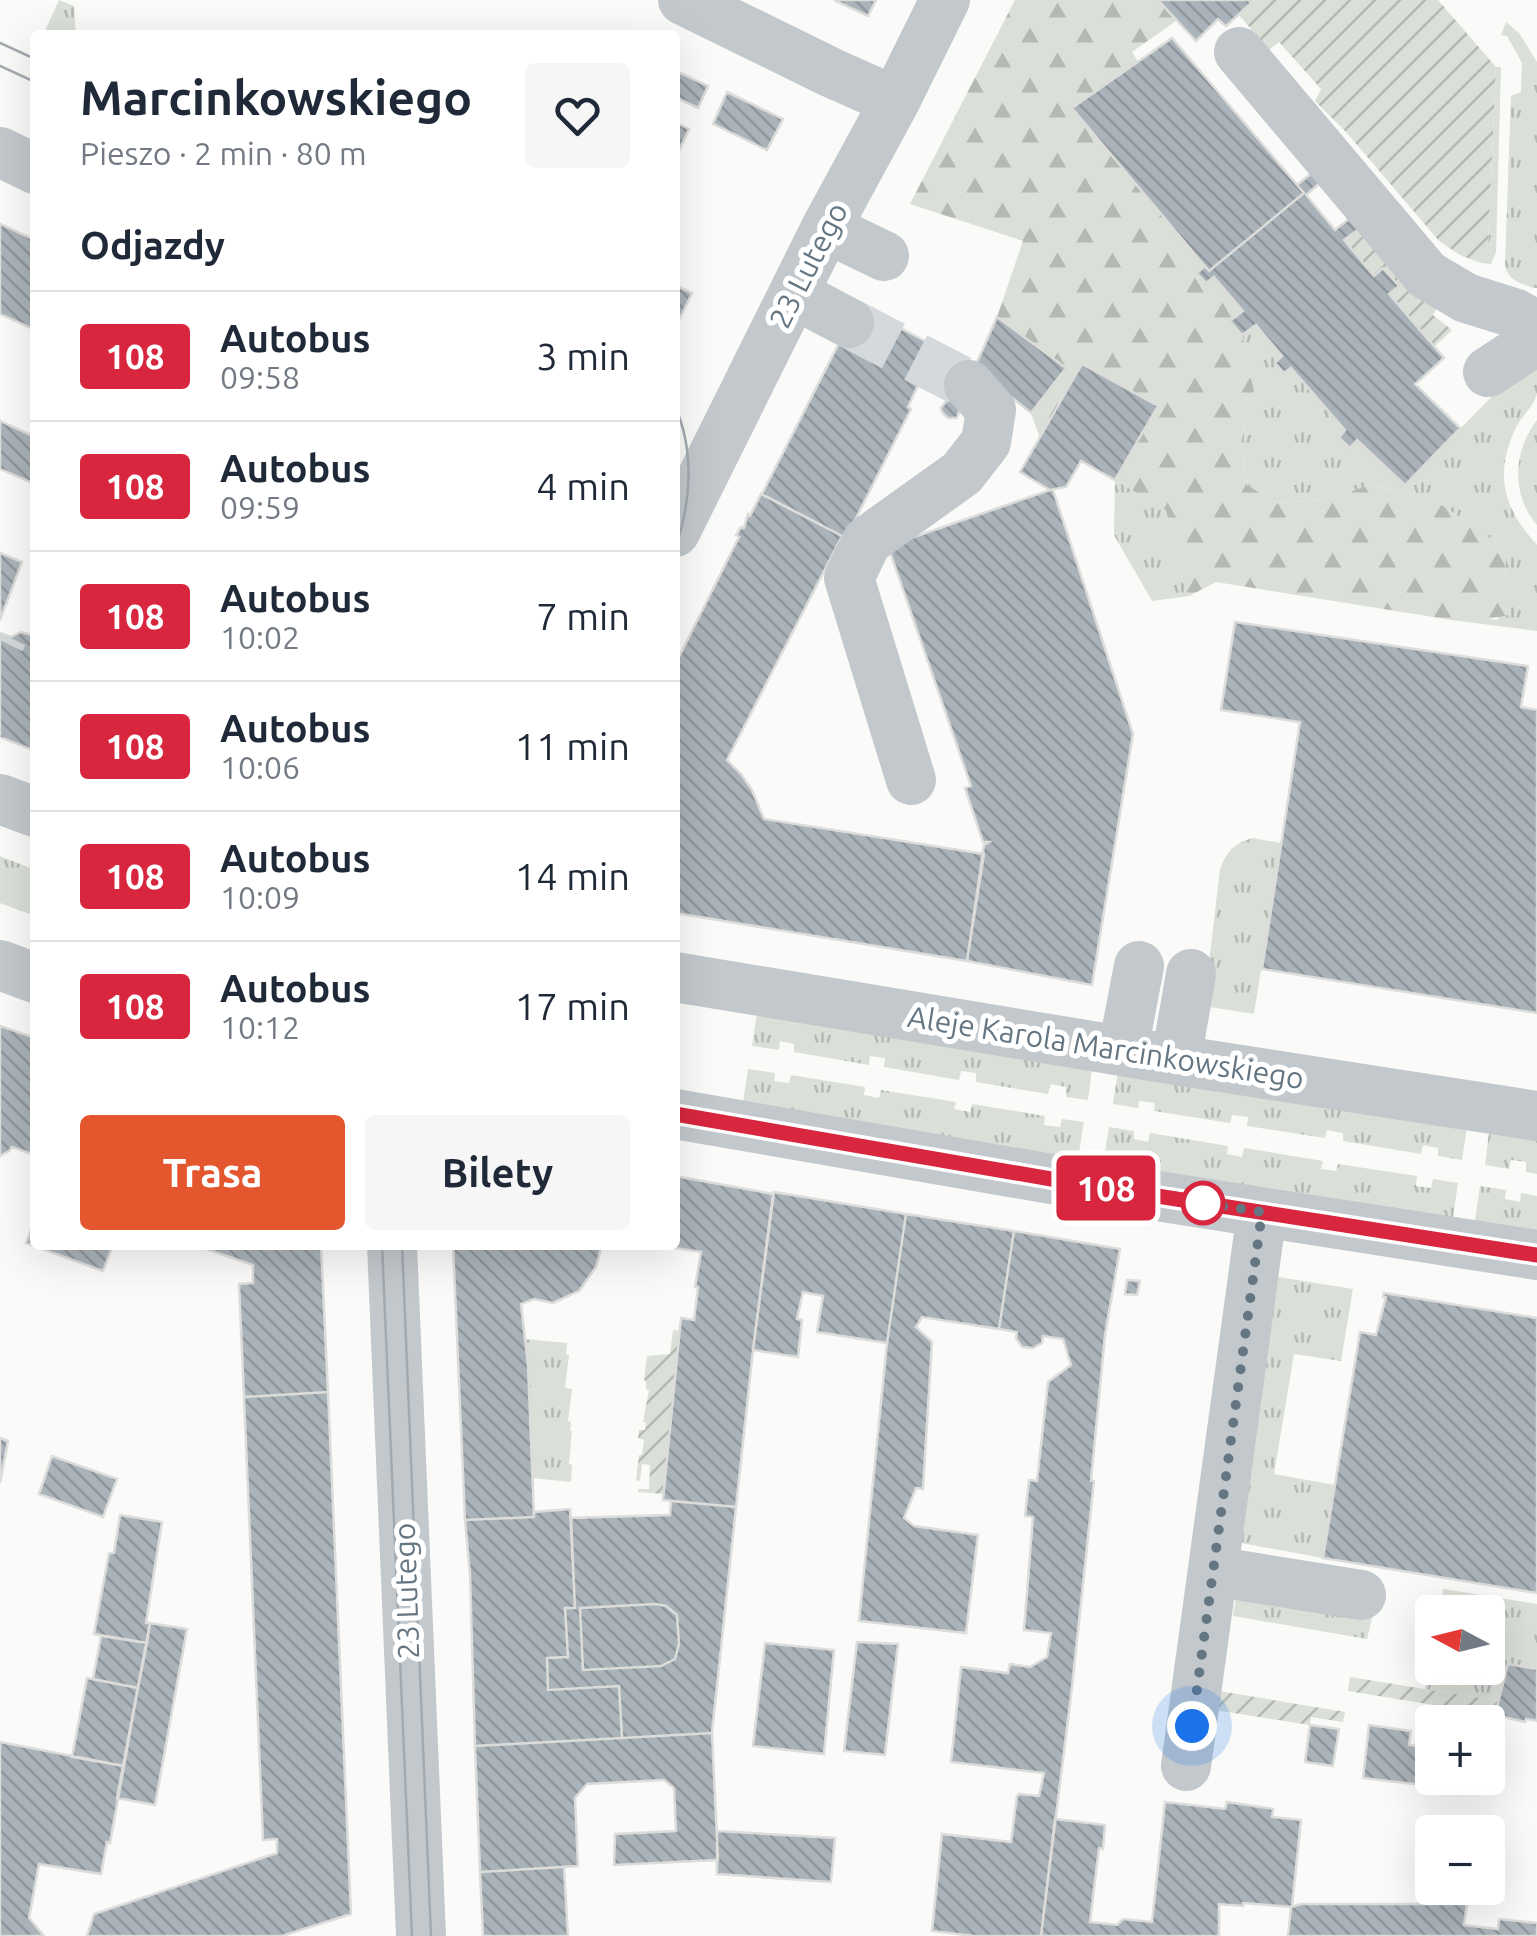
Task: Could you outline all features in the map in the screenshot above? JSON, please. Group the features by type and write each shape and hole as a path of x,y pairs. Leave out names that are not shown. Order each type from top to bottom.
{"street":[{"path":"682,0 895,100"},
{"name":"23 Lutego","path":"680,510 688,475 794,294 944,0"},
{"path":"1239,52 1427,275 1466,298 1514,312 1537,326"},
{"path":"0,152 30,166"},
{"path":"826,228 884,256"},
{"path":"794,294 849,323"},
{"path":"1488,372 1537,340"},
{"path":"911,780 849,578 868,541 962,474 986,442 991,410 968,385"},
{"path":"0,799 30,810"},
{"path":"0,965 30,976"},
{"path":"1123,1050 1139,966"},
{"path":"1176,1060 1192,974"},
{"name":"Aleje Karola Marcinkowskiego","path":"680,977 1537,1116"},
{"path":"680,1115 1010,1172 1537,1255"},
{"path":"1186,1766 1262,1212"},
{"name":"23 Lutego","path":"392,1250 421,1936"},
{"path":"1212,1571 1361,1595"}],"green space":[{"path":"59,0 74,6 76,30 45,30"},
{"path":"1015,0 1158,0 1173,14 1176,21 1132,52 1138,62 1073,108 1205,266 1197,273 1214,277 1243,311 1231,321 1242,335 1254,391 1241,442 1247,485 1277,503 1325,500 1370,485 1431,498 1493,540 1506,556 1505,581 1513,596 1510,614 1458,621 1216,582 1189,596 1180,575 1166,510 1115,480 1158,406 1082,364 1040,438 1031,413 1066,368 997,317 1023,241 910,204"},
{"path":"1249,0 1438,0 1496,67 1488,245 1481,263 1439,241 1315,101 1321,89 1279,42 1269,50 1239,15 1251,3"},
{"path":"1506,22 1519,33 1537,62 1537,288 1515,281 1505,265 1511,96 1521,92 1522,63 1507,36 1501,35"},
{"path":"1496,67 1501,67 1496,252 1491,264 1481,263 1488,245"},
{"path":"1359,229 1436,309 1433,315 1452,330 1434,347 1389,294 1399,286 1384,268 1374,276 1344,240"},
{"path":"1256,325 1282,356 1275,363 1284,373 1291,368 1345,430 1339,438 1350,448 1357,440 1405,485 1508,380 1537,368 1536,397 1509,444 1504,475 1516,518 1537,545 1537,631 1459,621 1477,616 1497,620 1513,596 1505,581 1506,556 1493,540 1431,498 1370,485 1325,500 1276,503 1247,485 1241,442 1254,391 1242,335"},
{"path":"1537,420 1537,525 1523,500 1518,473 1523,445"},
{"path":"1115,480 1166,509 1180,575 1189,596 1152,601 1114,535"},
{"path":"1252,838 1281,843 1254,1014 1204,1006 1220,869 1232,849"},
{"path":"0,856 30,868 30,914 0,903"},
{"path":"758,1006 1093,1060 1088,1100 1066,1097 1066,1087 1051,1084 1048,1094 976,1082 976,1073 961,1071 959,1080 884,1067 885,1058 870,1056 869,1065 794,1052 794,1044 780,1041 779,1050 752,1046"},
{"path":"1119,1064 1468,1120 1462,1160 1438,1156 1438,1148 1423,1145 1421,1154 1343,1141 1343,1133 1327,1130 1325,1138 1247,1126 1248,1117 1232,1115 1230,1123 1154,1111 1155,1103 1139,1101 1138,1108 1113,1104"},
{"path":"748,1069 775,1073 774,1081 789,1083 791,1075 865,1087 864,1095 879,1098 881,1090 956,1102 954,1109 970,1112 972,1104 1045,1116 1044,1125 1060,1127 1062,1119 1084,1122 1077,1164 742,1109"},
{"path":"1490,1124 1537,1132 1537,1174 1526,1172 1526,1162 1511,1160 1509,1169 1485,1165"},
{"path":"1109,1127 1134,1131 1134,1139 1148,1142 1150,1133 1228,1146 1227,1154 1242,1157 1244,1148 1323,1161 1321,1169 1336,1171 1338,1164 1417,1176 1416,1186 1431,1188 1433,1179 1458,1183 1452,1224 1102,1169"},
{"path":"1480,1186 1506,1190 1505,1199 1520,1202 1521,1193 1537,1196 1537,1238 1474,1228"},
{"path":"1272,1276 1353,1289 1341,1361 1294,1354 1274,1474 1335,1485 1323,1558 1241,1543"},
{"path":"673,1330 680,1331 664,1494 638,1492 649,1489 650,1465 642,1464 640,1481 636,1480 644,1440 638,1438 639,1430 645,1430 649,1390 644,1380 647,1356 670,1354"},
{"path":"525,1339 567,1343 565,1388 572,1389 568,1421 572,1431 571,1482 532,1478"},
{"path":"1443,1589 1481,1595 1442,1595"},
{"path":"1236,1596 1372,1618 1367,1639 1233,1616"},
{"path":"1505,1599 1537,1604 1537,1669 1508,1664 1505,1676"},
{"path":"1350,1677 1499,1701 1498,1705 1434,1705 1348,1691"},
{"path":"1426,1685 1503,1685 1499,1701 1425,1689"},
{"path":"1219,1691 1345,1712 1343,1722 1311,1717 1310,1725 1215,1710"}],"building":[{"path":"834,0 876,0 868,16"},
{"path":"1158,0 1251,3 1226,26 1218,19 1196,41"},
{"path":"1172,38 1304,193 1209,271 1072,108"},
{"path":"680,73 708,86 698,108 680,99"},
{"path":"727,92 783,119 767,150 713,124"},
{"path":"680,124 689,129 680,149"},
{"path":"1312,173 1320,183 1306,195 1335,230 1350,218 1359,229 1344,240 1374,276 1383,268 1399,286 1389,294 1444,358 1415,384 1460,428 1405,485 1357,440 1350,448 1339,438 1345,430 1291,368 1284,373 1275,363 1282,356 1256,325 1242,335 1230,321 1243,311 1214,277 1206,283 1197,273 1205,266 1209,271 1304,193 1297,185"},
{"path":"0,224 30,238 30,328 0,314"},
{"path":"680,287 692,293 680,318"},
{"path":"858,306 975,367 957,418 948,418 942,412 950,396 920,381 908,407 911,409 846,538 762,494"},
{"path":"997,317 1066,368 1031,413 975,367"},
{"path":"1082,364 1158,406 1115,480 1081,461 1066,487 1050,490 1020,472"},
{"path":"0,421 30,435 30,482 0,469"},
{"path":"1050,490 1133,734 1092,985 967,961 984,845 989,842 983,842 965,788 971,786 888,546"},
{"path":"761,494 842,536 727,760 752,790 764,819 984,854 967,961 680,914 680,655 739,537 736,535"},
{"path":"0,553 22,562 0,620"},
{"path":"1235,622 1528,666 1521,707 1537,710 1537,1013 1262,969 1300,722 1221,710"},
{"path":"21,632 30,634 30,749 0,737 0,633 11,637"},
{"path":"0,1026 30,1036 30,1153 12,1147 0,1156"},
{"path":"680,1177 773,1194 736,1507 663,1500 681,1318 694,1320 701,1252 680,1249"},
{"path":"774,1192 906,1214 887,1343 817,1332 823,1296 803,1292 797,1319 802,1320 798,1357 753,1350"},
{"path":"906,1214 1014,1231 999,1329 922,1317 916,1327 932,1342 923,1489 916,1488 904,1518 914,1526 978,1535 966,1633 859,1621 887,1343"},
{"path":"1014,1231 1120,1249 1105,1335 1094,1481 1041,1936 974,1936 932,1931 942,1834 1011,1842 1017,1796 1039,1796 1044,1773 951,1762 961,1667 1008,1673 1010,1664 1030,1667 1047,1657 1051,1633 1024,1630 1033,1517 1025,1516 1029,1480 1037,1481 1048,1382 1071,1365 1063,1339 1043,1336 1042,1343 1033,1348 1022,1347 1017,1332 999,1329"},
{"path":"45,1250 111,1250 103,1271"},
{"path":"210,1250 321,1250 328,1392 244,1397 239,1284 253,1283 253,1265"},
{"path":"453,1250 601,1250 596,1267 579,1291 553,1303 534,1299 521,1304 528,1365 534,1517 465,1520"},
{"path":"1127,1280 1140,1281 1137,1295 1125,1294"},
{"path":"1384,1293 1537,1318 1537,1593 1323,1558 1360,1332 1376,1335"},
{"path":"328,1392 351,1914 282,1936 87,1936 94,1914 277,1853 277,1839 263,1840 244,1397"},
{"path":"0,1438 8,1441 0,1483"},
{"path":"52,1456 117,1479 103,1517 39,1494"},
{"path":"671,1501 736,1507 712,1733 622,1738 619,1686 548,1690 547,1658 568,1657 565,1608 575,1608 571,1518 670,1515","holes":["666,1606 677,1615 679,1644 675,1659 661,1666 583,1670 580,1608"]},
{"path":"570,1509 575,1608 565,1608 568,1657 547,1658 548,1690 619,1686 622,1738 475,1746 465,1520 534,1517 534,1512"},
{"path":"120,1515 162,1522 146,1623 150,1623 147,1643 94,1634"},
{"path":"656,1604 677,1615 679,1644 675,1659 661,1666 583,1670 580,1608"},
{"path":"150,1623 187,1629 155,1805 117,1798"},
{"path":"101,1636 147,1643 138,1688 93,1679"},
{"path":"857,1642 898,1644 885,1755 844,1751"},
{"path":"765,1643 834,1650 824,1754 753,1746"},
{"path":"1508,1664 1537,1669 1537,1721 1505,1717 1505,1705 1498,1705"},
{"path":"87,1678 138,1688 124,1766 72,1757"},
{"path":"1310,1725 1339,1729 1333,1766 1305,1762"},
{"path":"1369,1725 1411,1731 1409,1745 1415,1746 1415,1784 1363,1778"},
{"path":"712,1733 718,1860 614,1865 615,1834 676,1831 674,1788 664,1780 587,1784 575,1798 578,1866 480,1872 475,1746"},
{"path":"0,1742 124,1766 101,1874 39,1864 29,1918 44,1936 0,1936"},
{"path":"1165,1802 1225,1809 1227,1802 1273,1809 1272,1817 1301,1820 1292,1907 1219,1904 1219,1936 1041,1936 1055,1819 1105,1825 1090,1922 1152,1922"},
{"path":"717,1831 835,1838 831,1882 717,1874"},
{"path":"564,1867 568,1936 483,1936 480,1872"},
{"path":"1467,1905 1464,1925 1498,1929 1499,1919 1537,1923 1537,1936 1288,1936 1291,1907"}],"tunnel":[{"path":"849,323 969,385"},
{"path":"0,640 3,634"}],"tram line":[{"path":"0,43 30,57"},
{"path":"0,66 30,80"},
{"path":"680,420 688,459 687,496 680,532"},
{"path":"382,1250 412,1936"},
{"path":"402,1250 431,1936"}],"bus line":[{"name":"108","path":"680,1115 1080,1184 1537,1255"}],"route":[{"path":"1192,1726 1262,1212 1203,1203"}]}
